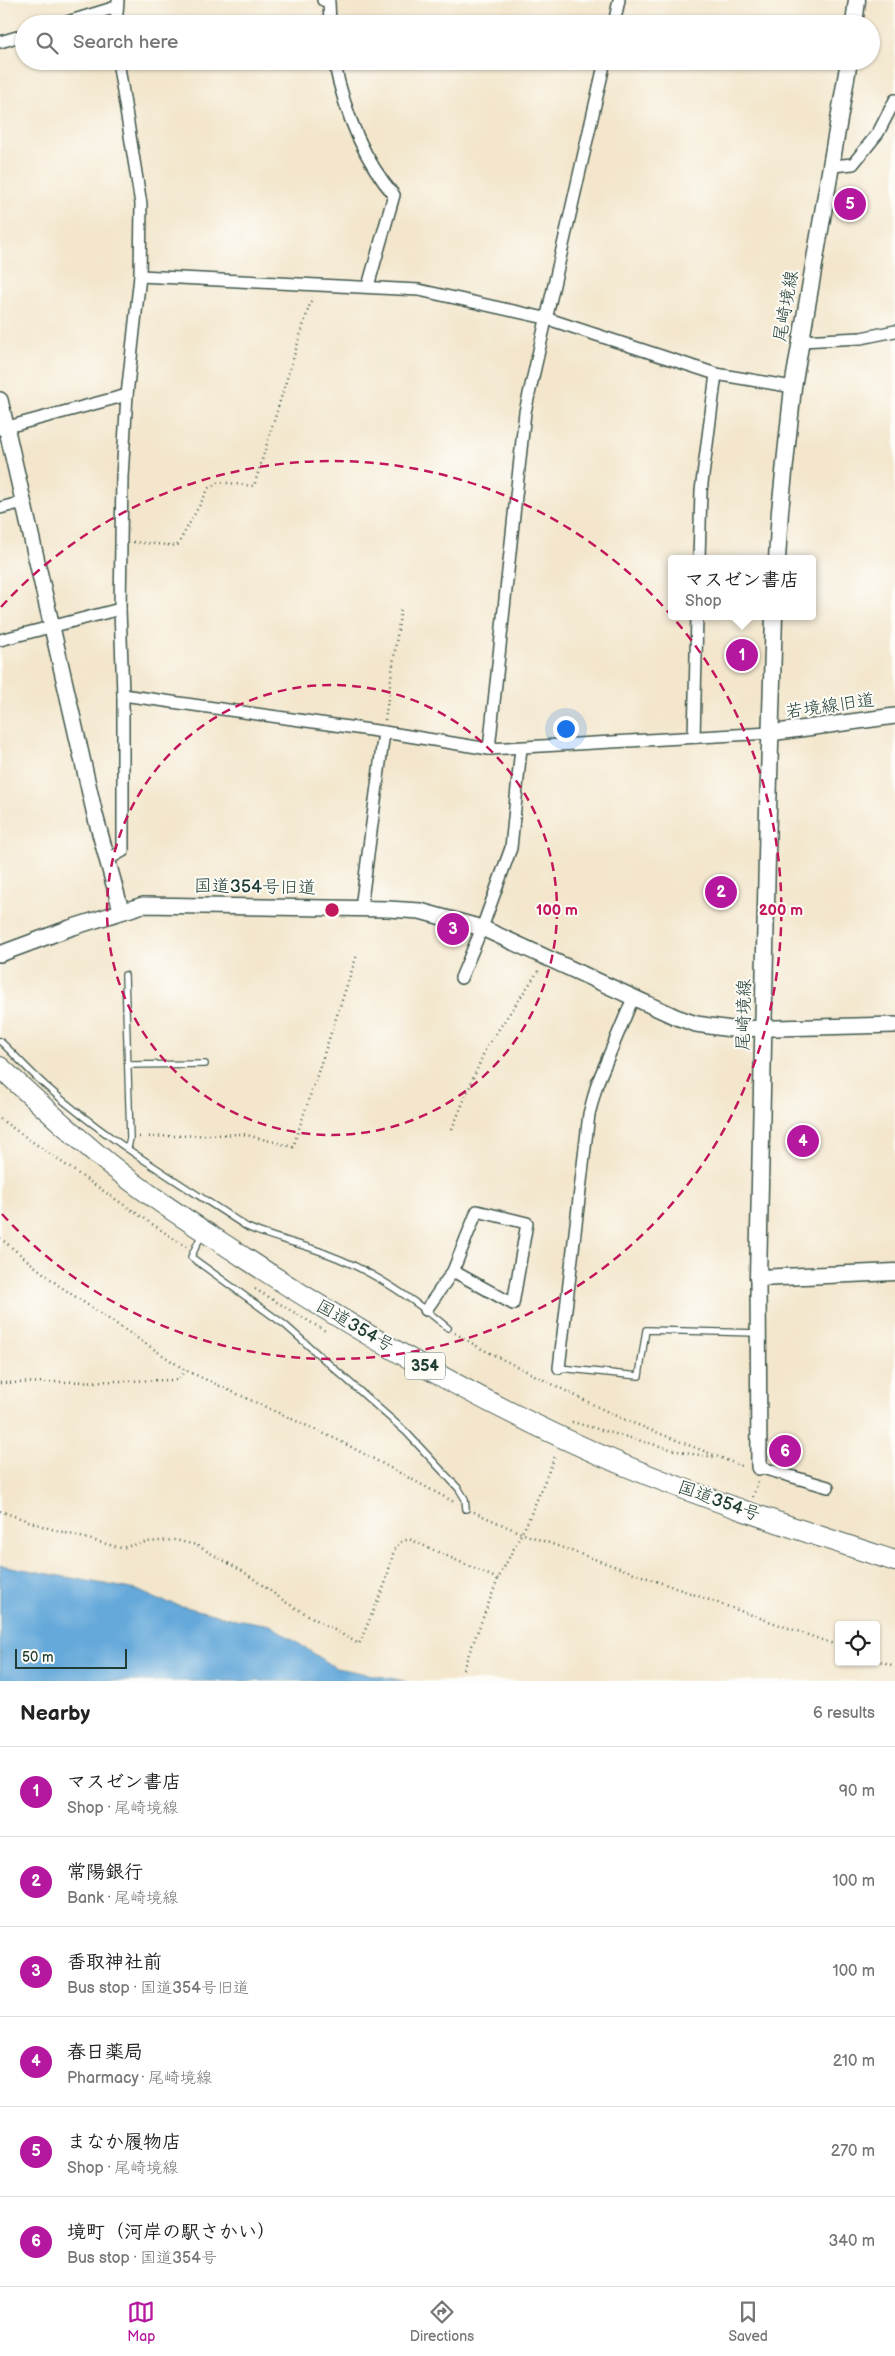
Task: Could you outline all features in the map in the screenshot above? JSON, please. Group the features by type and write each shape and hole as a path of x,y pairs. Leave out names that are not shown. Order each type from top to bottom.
{"highway":[{"name":"国道354号","path":"0,1067 73,1134 110,1164 203,1231 347,1323 485,1399 622,1464 729,1505 895,1561"}],"main road":[{"path":"855,15 857,0"},
{"name":"尾崎境線","path":"777,555 793,387 848,70"},
{"name":"尾崎境線","path":"758,1278 774,620"},
{"path":"758,1278 895,1272"}],"street":[{"path":"323,0 329,2 330,15"},
{"path":"616,15 619,0"},
{"path":"85,15 117,3"},
{"path":"0,42 15,38"},
{"path":"107,860 123,852 121,541 127,395 140,276 141,204 119,70"},
{"path":"336,70 342,98 359,138 382,181 394,195 368,286"},
{"path":"489,749 525,412 603,70"},
{"path":"832,166 853,164 878,134 895,100"},
{"path":"140,276 418,290 545,318 716,374 793,387"},
{"path":"800,341 861,338 895,331"},
{"path":"699,555 701,491 716,374"},
{"path":"3,428 127,395"},
{"path":"0,400 3,428 23,502 50,626 121,910"},
{"path":"0,508 23,502"},
{"path":"0,640 120,609"},
{"path":"694,738 697,620"},
{"path":"123,695 489,749 770,733"},
{"name":"若境線旧道","path":"770,733 895,716"},
{"path":"361,908 384,732"},
{"path":"460,978 482,928 511,848 521,748"},
{"name":"国道354号旧道","path":"0,954 121,910 143,905 361,908 420,912 482,928 632,998 696,1024 731,1029 895,1025"},
{"path":"559,1368 589,1114 597,1084 632,998"},
{"path":"426,1310 453,1271 477,1211 527,1224 513,1304 453,1271"},
{"path":"758,1278 759,1333 755,1470 828,1487"}],"lane":[{"path":"125,975 130,1138 128,1148"},
{"path":"0,1040 46,1086 128,1148 247,1227 261,1234 327,1254 369,1274 426,1310 448,1328"},
{"path":"128,1064 205,1064"},
{"path":"203,1231 191,1257 285,1325 406,1432 459,1489 465,1499 466,1509"},
{"path":"559,1368 639,1376 646,1330 759,1333"}],"path":[{"path":"121,541 177,546 209,488 219,482 254,486 316,284"},
{"path":"384,732 401,608"},
{"path":"130,1138 243,1134 293,1147 357,955"},
{"path":"452,1129 486,1048 547,959"},
{"path":"0,1118 165,1234"},
{"path":"0,1238 58,1284 185,1370 340,1441 466,1509 521,1533 835,1645"},
{"path":"448,1328 480,1348 618,1417 717,1458 755,1470 752,1500"},
{"path":"0,1383 178,1380 185,1370"},
{"path":"570,1421 685,1453 717,1458"},
{"path":"463,1668 498,1579 528,1521 556,1454"},
{"path":"0,1511 48,1528 122,1548 146,1542 176,1540 196,1545 244,1572 287,1603 359,1644 384,1584 394,1550 401,1542 409,1539 498,1579"},
{"path":"880,1661 895,1666"}],"water":[{"path":"0,1565 137,1590 159,1600 224,1617 270,1625 336,1668 405,1681 0,1681"}],"place":[{"name":"まなか履物店","path":"850,204"},
{"name":"マスゼン書店","path":"742,655"},
{"name":"常陽銀行","path":"721,892"},
{"name":"香取神社前","path":"453,929"},
{"name":"春日薬局","path":"803,1141"},
{"name":"境町（河岸の駅さかい）","path":"785,1451"}]}
